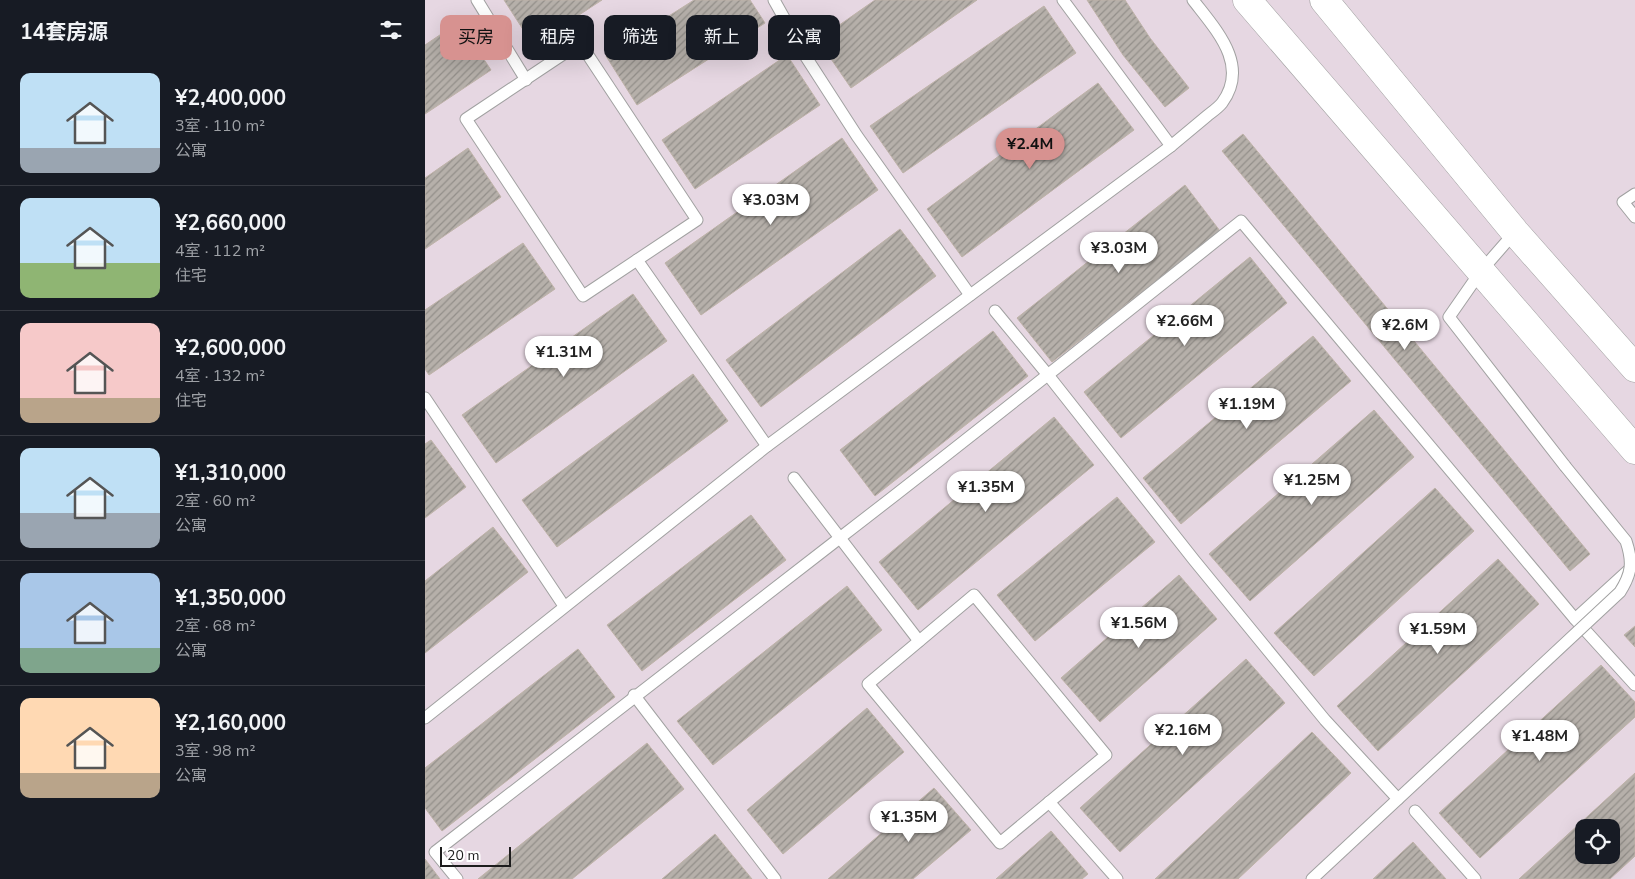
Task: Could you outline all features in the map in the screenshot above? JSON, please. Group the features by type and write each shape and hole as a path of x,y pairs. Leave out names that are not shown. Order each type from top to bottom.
{"street":[{"path":"1247,0 1635,450"},
{"path":"1324,0 1515,232 1635,368"}],"lane":[{"path":"477,0 526,80"},
{"path":"774,0 806,57 857,136 970,295"},
{"path":"1063,0 1171,146"},
{"path":"425,718 767,446 1171,146 1221,104 1230,89 1233,71 1230,53 1193,0"},
{"path":"580,43 697,220 637,260 583,296 466,119 580,43"},
{"path":"1635,194 1623,202 1635,217"},
{"path":"457,879 435,852 634,695 840,538 1241,221 1575,619 1635,685"},
{"path":"1312,879 1620,592 1627,580 1631,567 1631,553 1626,541 1449,317 1481,271 1515,232"},
{"path":"637,260 767,446"},
{"path":"995,312 1048,375 1193,560 1325,720 1398,799"},
{"path":"425,398 564,606"},
{"path":"794,478 919,641"},
{"path":"1575,619 1635,564"},
{"path":"974,595 1106,755 1049,802 1000,843 867,684 974,595"},
{"path":"634,695 775,879"},
{"path":"1049,802 1117,879"},
{"path":"1415,811 1475,879"}],"shaded area":[{"path":"425,0 1635,0 1635,879 425,879"}],"building":[{"path":"504,0 602,0 579,15 522,15 522,28"},
{"path":"694,0 750,0 765,23 758,27 758,15 686,15 686,60 707,60 637,105 609,60 676,60 676,15 670,15"},
{"path":"875,0 977,0 851,88 832,60 840,60 840,25"},
{"path":"1087,0 1125,0 1150,38 1189,88 1165,107 1123,55"},
{"path":"1044,6 1076,53 903,173 870,126"},
{"path":"440,35 440,60 484,60 491,70 425,114 425,45"},
{"path":"780,60 790,60 820,105 695,189 662,140"},
{"path":"1098,83 1134,130 962,257 927,209"},
{"path":"1243,134 1590,554 1570,571 1222,151"},
{"path":"842,138 878,190 701,315 665,263"},
{"path":"468,148 501,197 425,249 425,178"},
{"path":"1185,185 1220,231 1052,362 1017,318"},
{"path":"900,229 936,276 761,407 726,360"},
{"path":"523,243 555,289 429,375 425,369 425,310"},
{"path":"1250,257 1287,303 1121,438 1084,392"},
{"path":"633,294 667,341 496,463 462,415"},
{"path":"993,331 1028,376 875,496 840,450"},
{"path":"1313,336 1351,381 1181,524 1143,478"},
{"path":"693,374 728,421 557,547 522,500"},
{"path":"1374,410 1414,457 1250,601 1209,554"},
{"path":"1054,417 1094,465 918,610 879,562"},
{"path":"431,440 466,487 425,518 425,444"},
{"path":"1435,488 1474,531 1314,676 1274,633"},
{"path":"1117,497 1155,542 1035,641 997,595"},
{"path":"751,515 786,560 642,671 607,625"},
{"path":"493,527 528,572 425,653 425,581"},
{"path":"1498,559 1539,604 1378,751 1337,706"},
{"path":"1179,575 1217,619 1100,722 1061,678"},
{"path":"847,586 882,630 713,765 677,721"},
{"path":"1635,626 1635,647 1624,635"},
{"path":"578,649 615,697 442,831 425,808 425,768"},
{"path":"1246,659 1285,703 1120,852 1080,808"},
{"path":"1601,665 1635,702 1635,717 1480,858 1439,813"},
{"path":"867,708 904,752 783,854 747,810"},
{"path":"1312,732 1351,773 1238,879 1155,879"},
{"path":"647,743 684,789 572,879 478,879"},
{"path":"1635,773 1635,856 1610,879 1519,879 1575,828 1575,864 1620,864 1620,819 1585,819"},
{"path":"934,788 971,830 913,879 828,879"},
{"path":"1051,831 1088,874 1082,879 996,879"},
{"path":"715,834 752,879 662,879"},
{"path":"1413,842 1446,879 1373,879"},
{"path":"425,859 440,879 425,879"}]}
